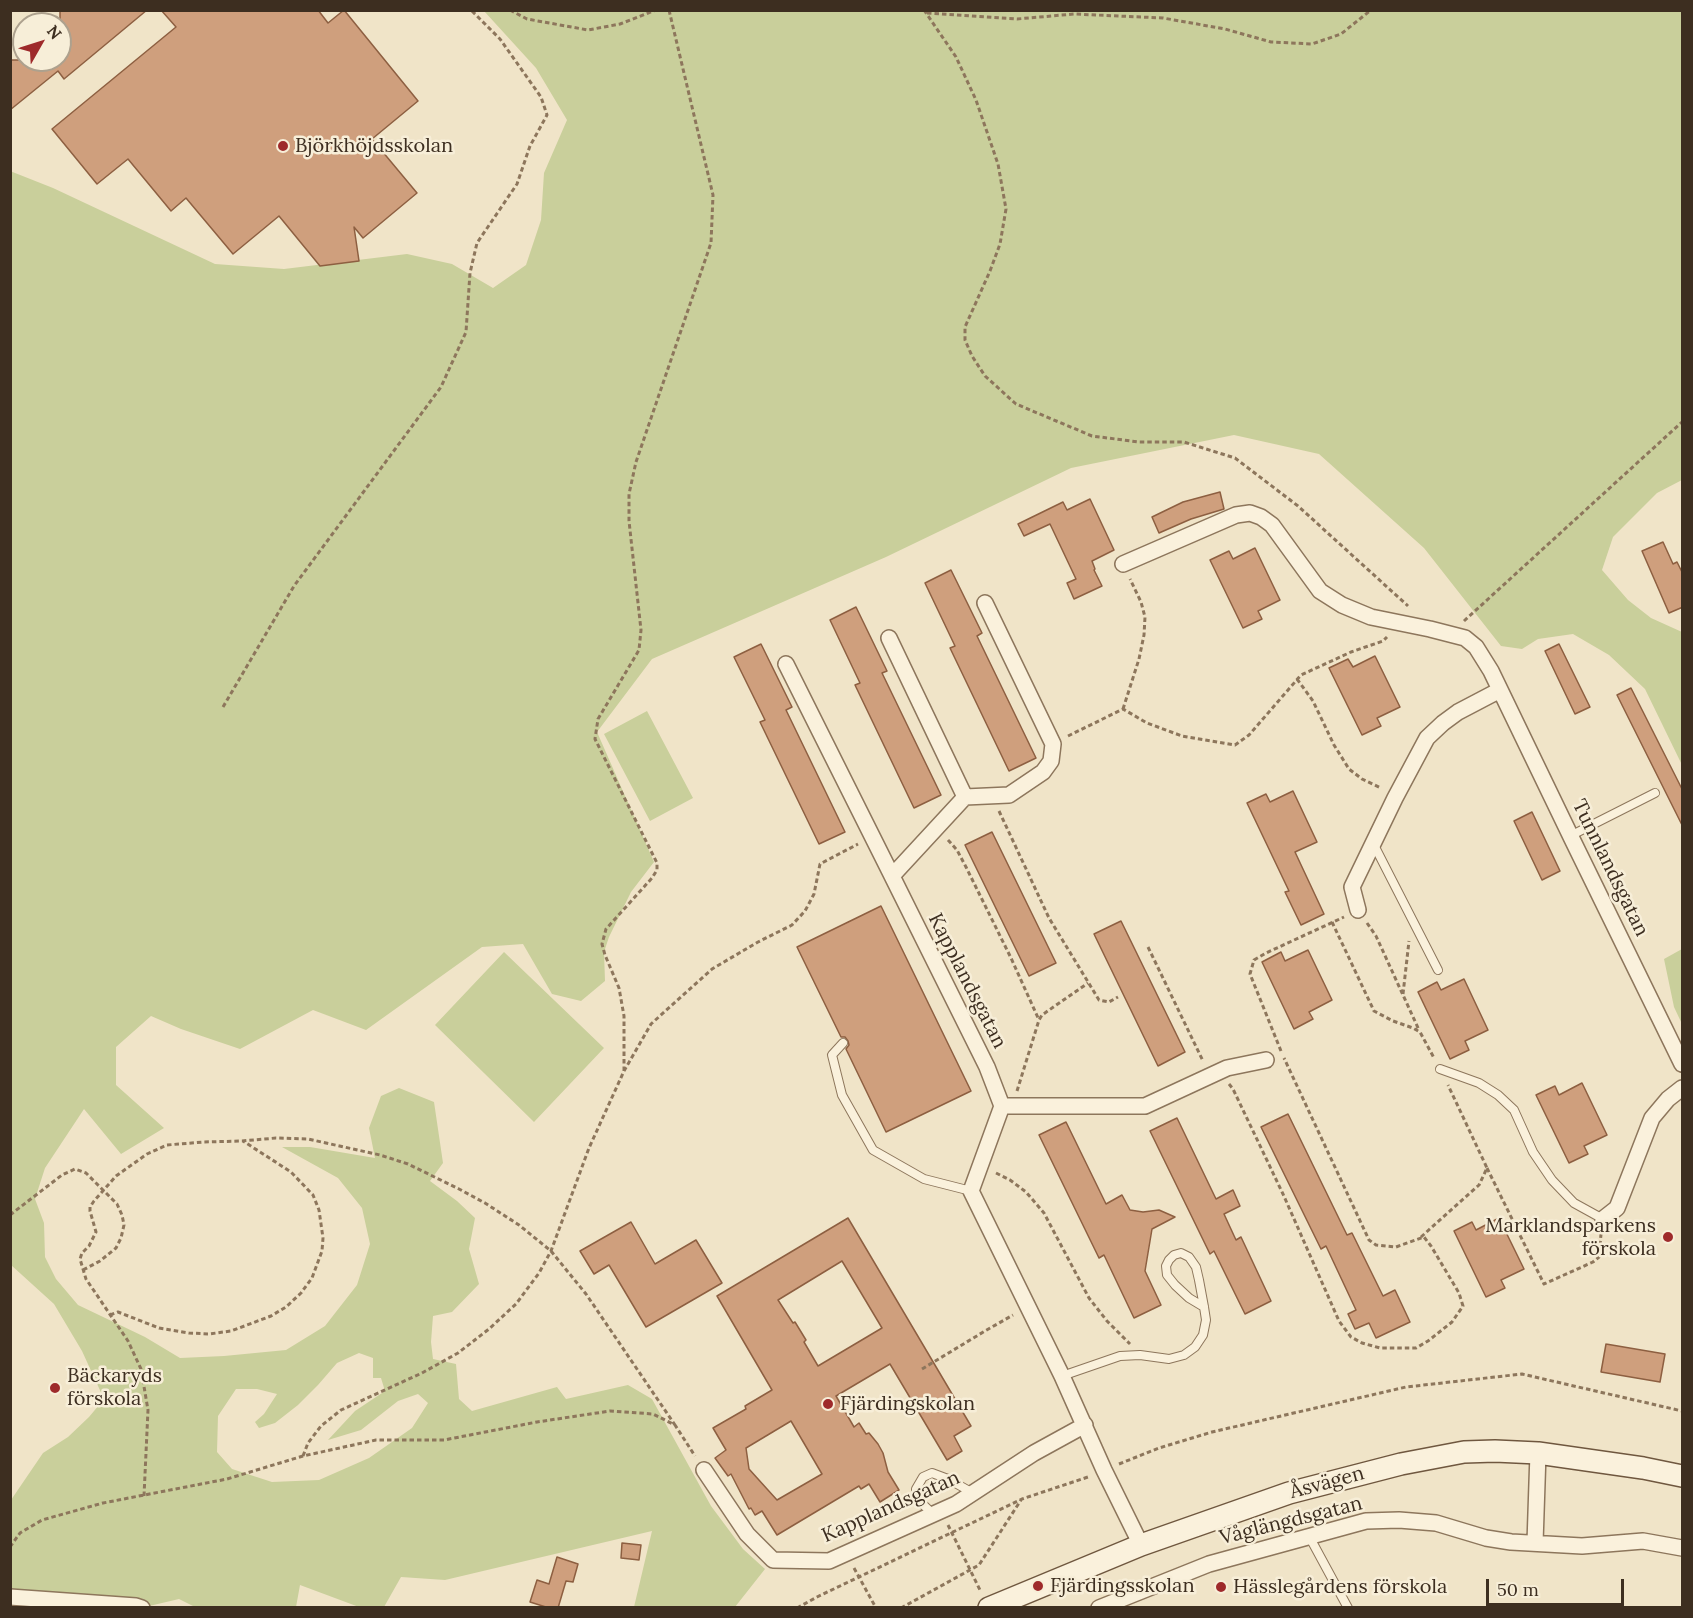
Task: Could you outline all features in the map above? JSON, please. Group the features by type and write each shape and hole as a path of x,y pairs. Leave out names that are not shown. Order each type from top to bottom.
{"street":[{"name":"Tunnlandsgatan","path":"1123,564 1236,515 1250,513 1272,525 1320,591 1342,605 1371,617 1465,638 1476,647 1491,671 1683,1064"},
{"path":"892,876 965,797 1009,795 1043,772 1051,761 1053,744 985,603"},
{"path":"889,638 965,797"},
{"name":"Kapplandsgatan","path":"786,664 1007,1106"},
{"path":"1358,910 1352,887 1396,794 1427,738 1458,712 1500,690"},
{"path":"1141,1545 1062,1376 971,1191 1007,1106 1145,1106 1227,1068 1266,1060"},
{"path":"1604,1219 1617,1208 1652,1118 1668,1099 1683,1088"},
{"name":"Kapplandsgatan","path":"704,1470 747,1534 773,1560 829,1561 956,1504 1034,1454 1085,1425"},
{"name":"Åsvägen","path":"985,1599 1289,1493 1401,1464 1464,1452 1538,1453 1683,1476"},
{"path":"1535,1543 1538,1453"},
{"name":"Våglängdsgatan","path":"1100,1608 1209,1564 1366,1521 1399,1520 1436,1523 1486,1538 1535,1543 1582,1546 1643,1541 1683,1548"},
{"path":"10,1597 142,1608"}],"lane":[{"path":"1570,836 1655,793"},
{"path":"1374,844 1438,970"},
{"path":"843,1043 832,1055 842,1095 873,1150 924,1179 971,1191"},
{"path":"1440,1069 1479,1083 1498,1095 1514,1110 1533,1152 1552,1180 1574,1203 1604,1219"},
{"path":"1062,1376 1120,1356 1140,1355 1169,1359 1184,1355 1195,1347 1203,1335 1206,1320 1204,1307 1196,1268 1189,1257 1181,1253 1174,1255 1168,1260 1167,1275 1189,1298 1204,1307"},
{"path":"937,1513 916,1498 916,1490 923,1477 932,1473 974,1493"},
{"path":"1309,1536 1348,1608"}],"path":[{"path":"223,707 294,586 441,387 466,332 470,273 477,243 517,184 530,146 547,115 541,97 500,39 471,10"},
{"path":"510,10 527,19 588,30 620,24 656,10"},
{"path":"624,1071 624,1016 620,988 602,944 606,929 652,878 657,870 657,863 595,739 598,718 639,650 641,630 628,494 636,462 711,243 713,195 669,10"},
{"path":"925,12 1017,19 1074,14 1163,18 1225,28 1271,42 1312,44 1341,33 1371,10"},
{"path":"925,12 956,57 976,100 998,164 1006,209 1000,244 965,327 965,340 985,376 1016,404 1092,436 1139,442 1184,442 1235,458 1298,506 1409,607"},
{"path":"1450,634 1683,422"},
{"path":"1053,744 1123,709 1139,659 1145,617 1141,602 1123,564"},
{"path":"1123,709 1147,723 1182,736 1235,745 1249,735 1300,675 1351,652 1383,641 1393,631 1396,622"},
{"path":"1297,679 1313,701 1349,770 1362,779 1396,794"},
{"path":"992,796 1049,918 1099,1000 1109,1002 1118,997"},
{"path":"936,829 949,840 962,858 1011,958 1038,1020"},
{"path":"303,1456 308,1443 321,1426 340,1410 458,1353 516,1304 551,1251 589,1148 624,1071 651,1024 712,969 758,942 792,926 805,911 814,894 820,864 872,837"},
{"path":"1487,1168 1479,1185 1420,1238 1396,1247 1376,1245 1369,1240 1281,1053 1250,974 1254,960 1358,910 1376,936 1420,1032 1440,1069 1544,1284 1593,1262 1599,1257 1604,1219"},
{"path":"1403,996 1412,918"},
{"path":"1332,922 1374,1011 1420,1032"},
{"path":"1148,946 1211,1076 1227,1082 1233,1089 1283,1194 1339,1321 1351,1337 1380,1348 1416,1348 1452,1322 1463,1306 1459,1293 1431,1245 1424,1237 1420,1238"},
{"path":"1007,1106 1038,1020 1088,982"},
{"path":"1266,1060 1281,1053"},
{"path":"144,1496 148,1410 141,1369 128,1341 86,1279 83,1270 80,1259 82,1252 89,1246 96,1232 90,1207 116,1176 147,1154 167,1145 276,1138 308,1139 380,1155 408,1164 459,1188 519,1225 551,1251 586,1294 704,1470"},
{"path":"110,1315 118,1312 159,1328 209,1334 231,1331 271,1316 286,1307 301,1293 312,1278 322,1251 319,1210 313,1195 291,1172 242,1141"},
{"path":"981,1165 1010,1180 1026,1192 1044,1213 1089,1298 1107,1321 1140,1355"},
{"path":"10,1215 70,1171 75,1169 86,1173 117,1204 124,1226 121,1238 111,1254 83,1270"},
{"path":"922,1369 1028,1307"},
{"path":"798,1608 1022,1499 1160,1448 1212,1432 1406,1386 1522,1374 1683,1411"},
{"path":"10,1547 21,1533 42,1520 103,1503 227,1479 303,1456 375,1440 444,1440 610,1411 653,1414 675,1425"},
{"path":"901,1608 979,1565 1022,1499"},
{"path":"937,1513 952,1533 985,1599"},
{"path":"846,1554 876,1608"}],"green space":[{"path":"484,11 1682,11 1682,480 1657,493 1613,537 1602,570 1628,600 1651,618 1682,632 1682,765 1645,689 1609,655 1573,634 1538,639 1522,649 1501,646 1424,548 1319,454 1234,435 1071,468 886,557 652,659 597,732 654,862 631,892 609,937 604,952 605,981 581,1001 552,994 523,944 482,947 366,1030 313,1010 240,1049 151,1016 116,1047 116,1085 164,1128 121,1154 84,1109 45,1168 35,1199 44,1223 45,1257 56,1279 78,1305 145,1337 180,1358 286,1350 325,1326 357,1285 370,1244 362,1208 338,1178 282,1147 310,1147 375,1158 369,1128 381,1096 399,1088 434,1102 443,1163 430,1181 475,1218 469,1249 479,1284 452,1312 433,1316 431,1342 433,1359 456,1364 459,1399 472,1411 557,1387 566,1399 628,1385 652,1399 711,1506 743,1549 765,1569 735,1607 634,1607 652,1531 445,1580 401,1577 384,1607 359,1607 300,1585 296,1607 195,1607 179,1599 145,1607 11,1607 11,1500 43,1453 68,1437 104,1399 82,1351 54,1304 11,1265 10,171 53,188 215,264 284,269 407,254 452,264 493,288 526,265 541,220 544,173 567,120 536,68","holes":["359,1353 373,1358 373,1378 381,1378 385,1391 355,1411 328,1440 361,1430 398,1401 418,1394 428,1403 412,1428 369,1458 319,1480 272,1482 232,1469 217,1452 218,1416 236,1389 257,1389 277,1394 264,1414 255,1422 259,1428 275,1423 298,1405 337,1363"]},
{"path":"647,711 693,798 650,821 604,734"},
{"path":"1682,949 1682,1024 1674,1007 1664,959"},
{"path":"504,952 604,1048 534,1122 435,1025"}],"building":[{"path":"60,10 147,10 64,79 59,72 72,72 72,12 60,12"},
{"path":"161,10 318,10 328,23 344,10 418,101 372,139 417,193 363,238 354,227 359,261 320,266 279,216 233,254 186,198 171,211 128,159 97,184 52,129 176,27"},
{"path":"10,60 12,60 12,72 57,72 10,110"},
{"path":"1220,492 1224,509 1191,519 1159,533 1152,517 1183,502"},
{"path":"1090,499 1114,550 1092,561 1102,586 1074,599 1067,583 1076,579 1050,524 1024,536 1018,524 1063,502 1067,510"},
{"path":"1663,542 1673,564 1677,562 1683,574 1683,607 1669,613 1642,551"},
{"path":"1255,548 1280,600 1258,611 1262,619 1243,628 1210,560 1229,551 1233,559"},
{"path":"951,570 982,633 977,636 1036,758 1009,771 950,648 955,646 925,583"},
{"path":"856,607 887,671 882,673 941,795 914,808 855,685 860,683 830,620"},
{"path":"761,644 792,707 786,710 845,832 819,844 760,722 765,720 734,657"},
{"path":"1559,644 1590,707 1575,714 1545,651"},
{"path":"1375,656 1400,707 1377,718 1381,726 1362,735 1329,668 1348,659 1353,667"},
{"path":"1631,688 1683,791 1683,827 1617,695"},
{"path":"1293,791 1317,842 1295,852 1324,914 1301,925 1285,892 1289,891 1247,803 1266,794 1270,802"},
{"path":"1532,812 1560,871 1542,880 1514,821"},
{"path":"992,832 1056,963 1029,976 965,845"},
{"path":"881,906 971,1091 886,1132 846,1049 849,1045 848,1041 845,1037 841,1037 797,947"},
{"path":"1121,921 1185,1052 1158,1066 1094,934"},
{"path":"1308,950 1332,1000 1309,1012 1313,1019 1294,1029 1262,962 1281,952 1285,961"},
{"path":"1464,979 1488,1030 1465,1041 1469,1050 1450,1059 1418,992 1437,982 1441,990"},
{"path":"1582,1083 1607,1135 1584,1146 1588,1154 1569,1163 1536,1095 1555,1086 1559,1095"},
{"path":"1288,1114 1347,1235 1352,1233 1383,1296 1395,1290 1410,1322 1376,1338 1369,1323 1355,1329 1348,1314 1356,1310 1326,1246 1321,1249 1261,1127"},
{"path":"1177,1118 1216,1199 1233,1190 1240,1206 1224,1214 1236,1240 1241,1237 1271,1301 1245,1314 1214,1251 1210,1254 1150,1131"},
{"path":"1066,1122 1106,1204 1122,1195 1130,1210 1143,1212 1159,1210 1175,1217 1152,1229 1145,1271 1161,1305 1134,1318 1104,1255 1099,1258 1039,1135"},
{"path":"848,1218 971,1426 954,1436 962,1451 947,1460 890,1364 836,1396 854,1427 859,1423 866,1434 869,1433 878,1444 888,1472 899,1490 880,1502 869,1484 861,1489 859,1486 777,1535 762,1511 755,1515 751,1508 749,1509 731,1474 728,1476 715,1458 726,1450 713,1428 746,1409 745,1406 772,1390 717,1296","holes":["842,1261 882,1328 818,1366 804,1342 806,1340 778,1300","791,1421 822,1474 777,1500 749,1469 746,1448"]},
{"path":"1499,1218 1524,1269 1501,1280 1505,1288 1486,1297 1454,1231 1472,1222 1476,1230"},
{"path":"631,1222 655,1264 696,1240 722,1283 646,1327 609,1265 594,1274 580,1251"},
{"path":"1606,1344 1665,1354 1660,1382 1601,1372"},
{"path":"622,1543 641,1545 639,1560 621,1558"},
{"path":"557,1557 578,1564 573,1582 566,1581 558,1608 549,1608 530,1602 537,1580 549,1584"}],"place":[{"name":"Björkhöjdsskolan","path":"283,146"},
{"name":"Marklandsparkens förskola","path":"1668,1237"},
{"name":"Bäckaryds förskola","path":"55,1388"},
{"name":"Fjärdingskolan","path":"828,1404"},
{"name":"Fjärdingsskolan","path":"1038,1586"},
{"name":"Hässlegårdens förskola","path":"1221,1587"}]}
